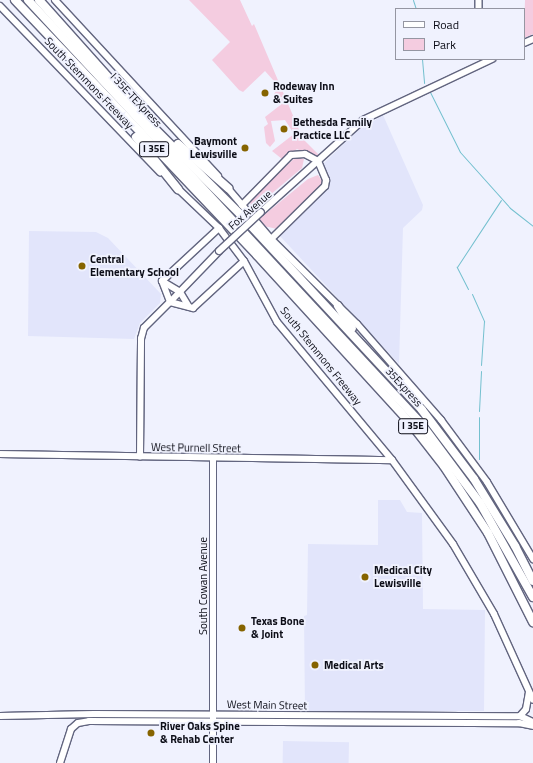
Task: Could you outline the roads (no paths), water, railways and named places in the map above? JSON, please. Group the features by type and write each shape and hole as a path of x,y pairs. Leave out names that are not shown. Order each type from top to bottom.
{"highway":[{"name":"South Stemmons Freeway","path":"15,0 257,254 412,425 488,533 533,622"},
{"name":"I 35E TEXpress","path":"28,0 228,214"},
{"name":"South Stemmons Freeway","path":"40,1 149,123 356,338 422,410 474,479 516,546 533,581"},
{"path":"78,67 178,190"},
{"path":"149,123 228,188"},
{"name":"35Express","path":"228,214 431,436 480,504 533,597"},
{"path":"338,306 356,338"},
{"path":"516,546 533,574"}],"main road":[{"path":"55,0 193,146 271,239 367,335 441,420 487,482 533,559"},
{"name":"South Stemmons Freeway","path":"0,6 178,190 219,228 244,261 277,322 392,460 471,571 530,690 533,700"},
{"name":"Fox Avenue","path":"170,302 219,251 363,120 488,60"},
{"path":"242,205 290,155 305,154 318,162 326,183 323,189 271,239"},
{"path":"305,154 310,169 323,174"},
{"path":"162,281 219,228"},
{"path":"162,281 170,302 189,307 202,302 244,261"},
{"path":"162,281 180,292 189,307"},
{"path":"520,716 526,710 530,690"},
{"name":"West Main Street","path":"0,716 519,722 533,726"},
{"path":"491,722 505,716"},
{"name":"West Main Street","path":"60,763 73,726 89,720 520,716 533,722"}],"street":[{"name":"Fox Avenue","path":"140,457 141,339 144,328 170,302"},
{"name":"West Purnell Street","path":"0,454 392,460"},
{"name":"South Cowan Avenue","path":"213,458 213,763"}],"waterway":[{"path":"413,0 416,8"},
{"path":"422,60 424,83"},
{"path":"430,92 460,152 510,208 533,226"},
{"path":"468,289 457,267 501,200"},
{"path":"472,294 484,321 481,365"},
{"path":"479,411 481,371"},
{"path":"479,417 479,459"}],"place":[{"name":"Rodeway Inn & Suites","path":"265,93"},
{"name":"Bethesda Family Practice LLC","path":"284,129"},
{"name":"Baymont Lewisville","path":"245,148"},
{"name":"Central Elementary School","path":"82,266"},
{"name":"Medical City Lewisville","path":"365,577"},
{"name":"Texas Bone & Joint","path":"242,628"},
{"name":"Medical Arts","path":"315,665"},
{"name":"River Oaks Spine & Rehab Center","path":"151,733"}]}
